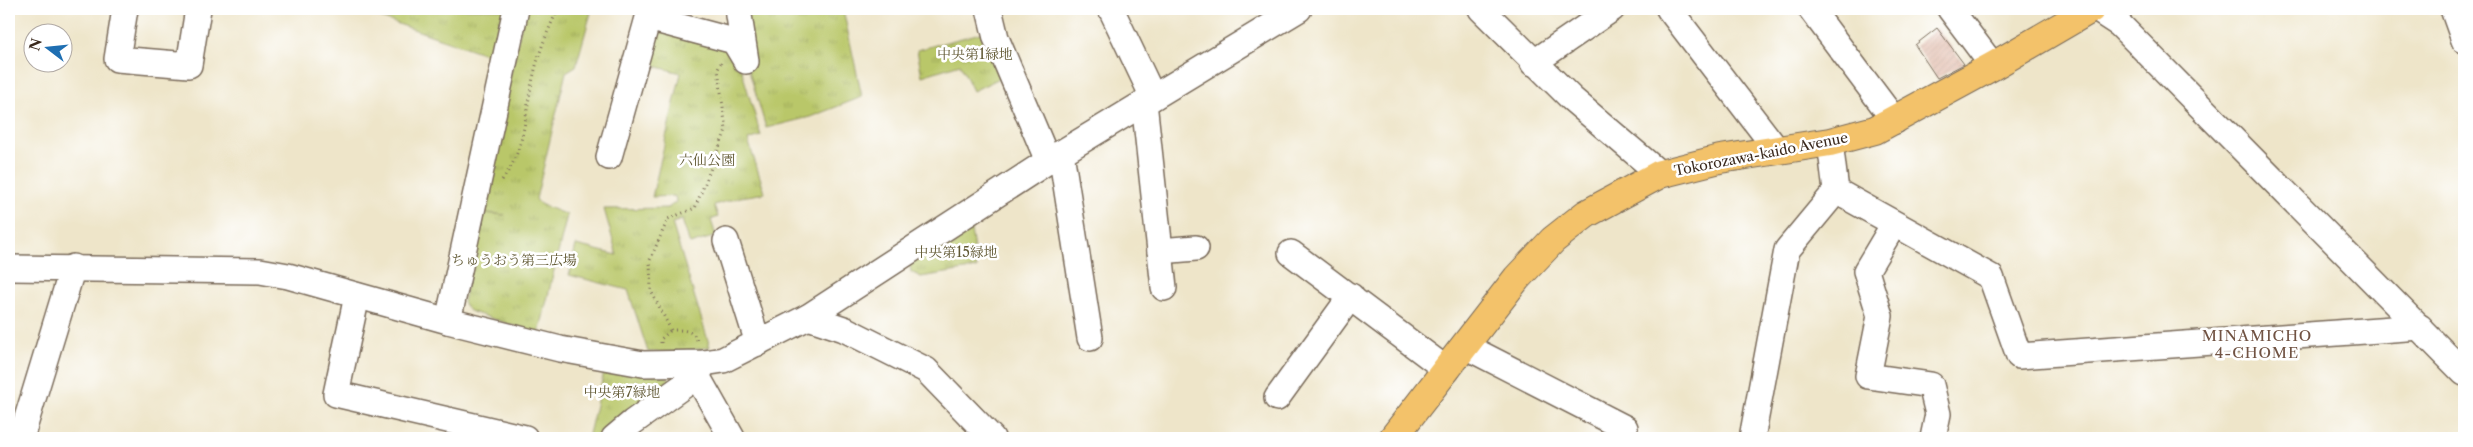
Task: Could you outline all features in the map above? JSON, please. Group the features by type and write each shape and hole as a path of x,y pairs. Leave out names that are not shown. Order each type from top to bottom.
{"main road":[{"name":"Tokorozawa-kaido Avenue","path":"1394,438 1517,278 1553,240 1586,214 1660,174 1720,159 1830,142 1875,130 1993,66 2090,9"}],"street":[{"path":"125,9 117,59 189,65 198,9"},
{"path":"448,321 516,9"},
{"path":"608,158 648,18 734,41 746,61 738,9"},
{"path":"989,9 996,38 1055,157 1094,289 1090,338"},
{"path":"1111,9 1149,99 1164,288"},
{"path":"614,438 700,370 808,317 1055,157 1299,9"},
{"path":"1481,9 1572,99 1660,174"},
{"path":"1533,62 1612,9"},
{"path":"1669,9 1777,150"},
{"path":"1811,9 1894,121"},
{"path":"1950,9 1993,66"},
{"path":"2096,9 2119,24 2464,373"},
{"path":"2453,9 2464,37"},
{"path":"1752,438 1787,250 1836,191 1830,142"},
{"path":"1836,191 1991,278 2019,356 2420,327"},
{"path":"1894,224 1866,271 1880,316 1868,376 1931,386 1938,414 1933,438"},
{"path":"726,241 758,343"},
{"path":"1160,252 1196,248"},
{"path":"1291,253 1447,370"},
{"path":"9,268 73,267 260,271 296,278 537,344 643,364 700,370"},
{"path":"21,438 73,267"},
{"path":"357,296 336,394 525,438"},
{"path":"1277,398 1350,296"},
{"path":"808,317 844,329 926,370 992,438"},
{"path":"1465,346 1609,429"},
{"path":"700,370 732,438"}],"path":[{"path":"475,196 487,198 515,160 528,115 534,74 546,35 558,9"},
{"path":"700,370 696,336 686,329 671,330 651,291 650,260 668,219 695,208 726,130 718,69 734,41"}],"green space":[{"path":"355,9 507,9 497,58"},
{"name":"ちゅうおう第三広場","path":"525,9 592,9 576,66 566,72 536,199 540,204 567,215 539,334 469,311 463,302 483,213 505,215 480,212"},
{"name":"六仙公園","path":"745,9 843,9 862,97 810,117 766,128 747,64"},
{"name":"六仙公園","path":"660,30 724,47 732,56 734,66 740,65 761,136 748,140 765,193 741,197 714,205 718,217 711,220 716,236 690,244 682,220 672,223 710,347 679,352 648,352 628,290 569,275 576,245 617,255 604,209 668,208 676,202 675,196 652,197 681,73 646,64 653,35"},
{"name":"中央第1緑地","path":"988,31 1004,76 973,91 960,64 922,76 917,50"},
{"name":"中央第15緑地","path":"963,226 971,230 977,268 921,277 911,272 909,261"},
{"name":"中央第7緑地","path":"605,368 666,376 671,380 601,437 588,438"}],"building":[{"path":"1937,28 1964,64 1937,78 1915,45"}],"district":[{"name":"MINAMICHO 4-CHOME","path":"2257,344"}]}
